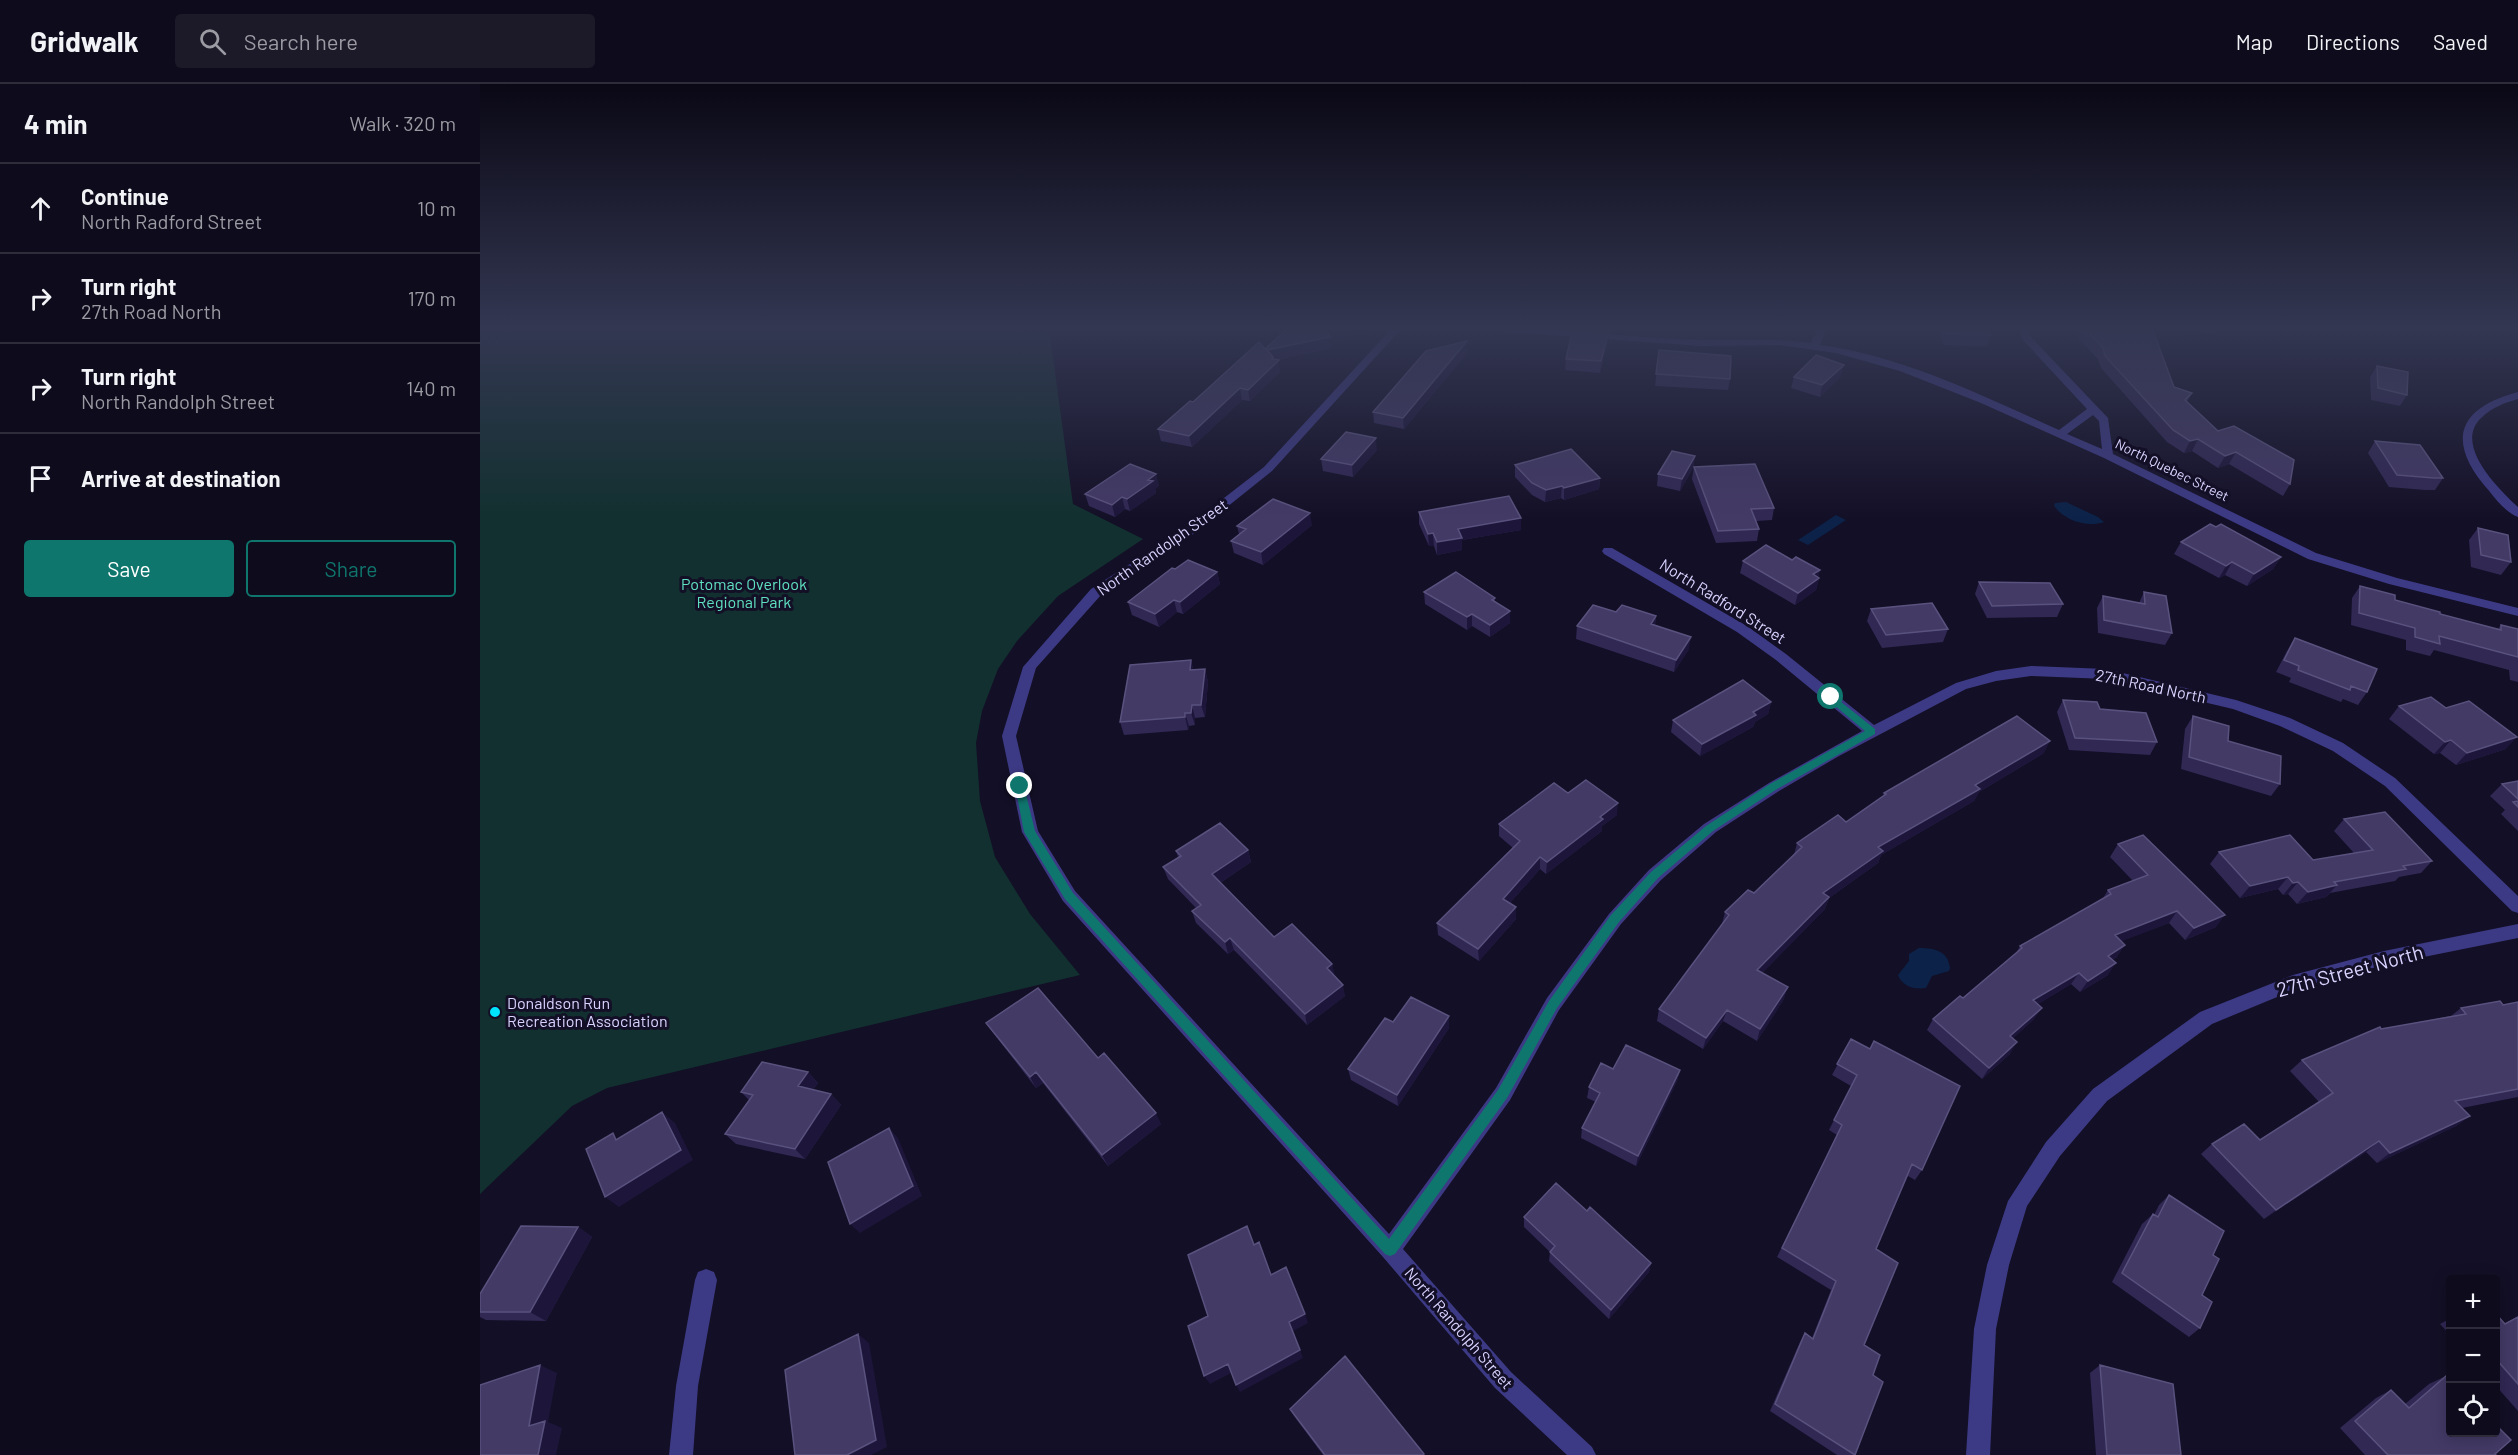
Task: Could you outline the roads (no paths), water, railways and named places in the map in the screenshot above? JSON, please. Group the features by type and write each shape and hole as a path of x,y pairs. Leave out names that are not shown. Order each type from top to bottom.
{"street":[{"name":"North Randolph Street","path":"1338,392 1268,469 1188,532 1096,592 1030,667 1009,736 1030,832 1069,896 1390,1250 1503,1380 1584,1455"},
{"name":"North Quebec Street","path":"1964,392 2108,456 2312,556 2393,581 2518,612"},
{"path":"2077,392 2104,420 2108,456"},
{"path":"2518,395 2490,405 2473,419 2467,436 2468,454 2478,473 2489,487 2518,513"},
{"path":"2060,434 2094,410"},
{"name":"North Radford Street","path":"1608,551 1742,628 1872,731"},
{"name":"27th Road North","path":"1390,1250 1503,1094 1553,1004 1615,918 1655,875 1710,828 1774,787 1872,731 1961,686 1996,676 2031,671 2106,674 2225,702 2261,713 2311,733 2390,782 2431,819 2518,906"},
{"name":"27th Street North","path":"1978,1455 1984,1329 1998,1265 2018,1201 2053,1149 2100,1095 2206,1018 2299,980 2384,958 2518,931"},
{"path":"681,1455 687,1386 706,1280"}],"water":[{"path":"2066,502 2104,522 2090,524 2069,519 2054,506 2055,503"},
{"path":"1836,515 1846,520 1808,545 1798,540"},
{"path":"1919,948 1940,952 1949,962 1949,971 1932,976 1926,988 1909,986 1902,982 1898,975 1909,961 1909,954"}],"place":[{"name":"Donaldson Run Recreation Association","path":"495,1012"}],"park label":[{"name":"Potomac Overlook Regional Park","path":"744,593"}]}
